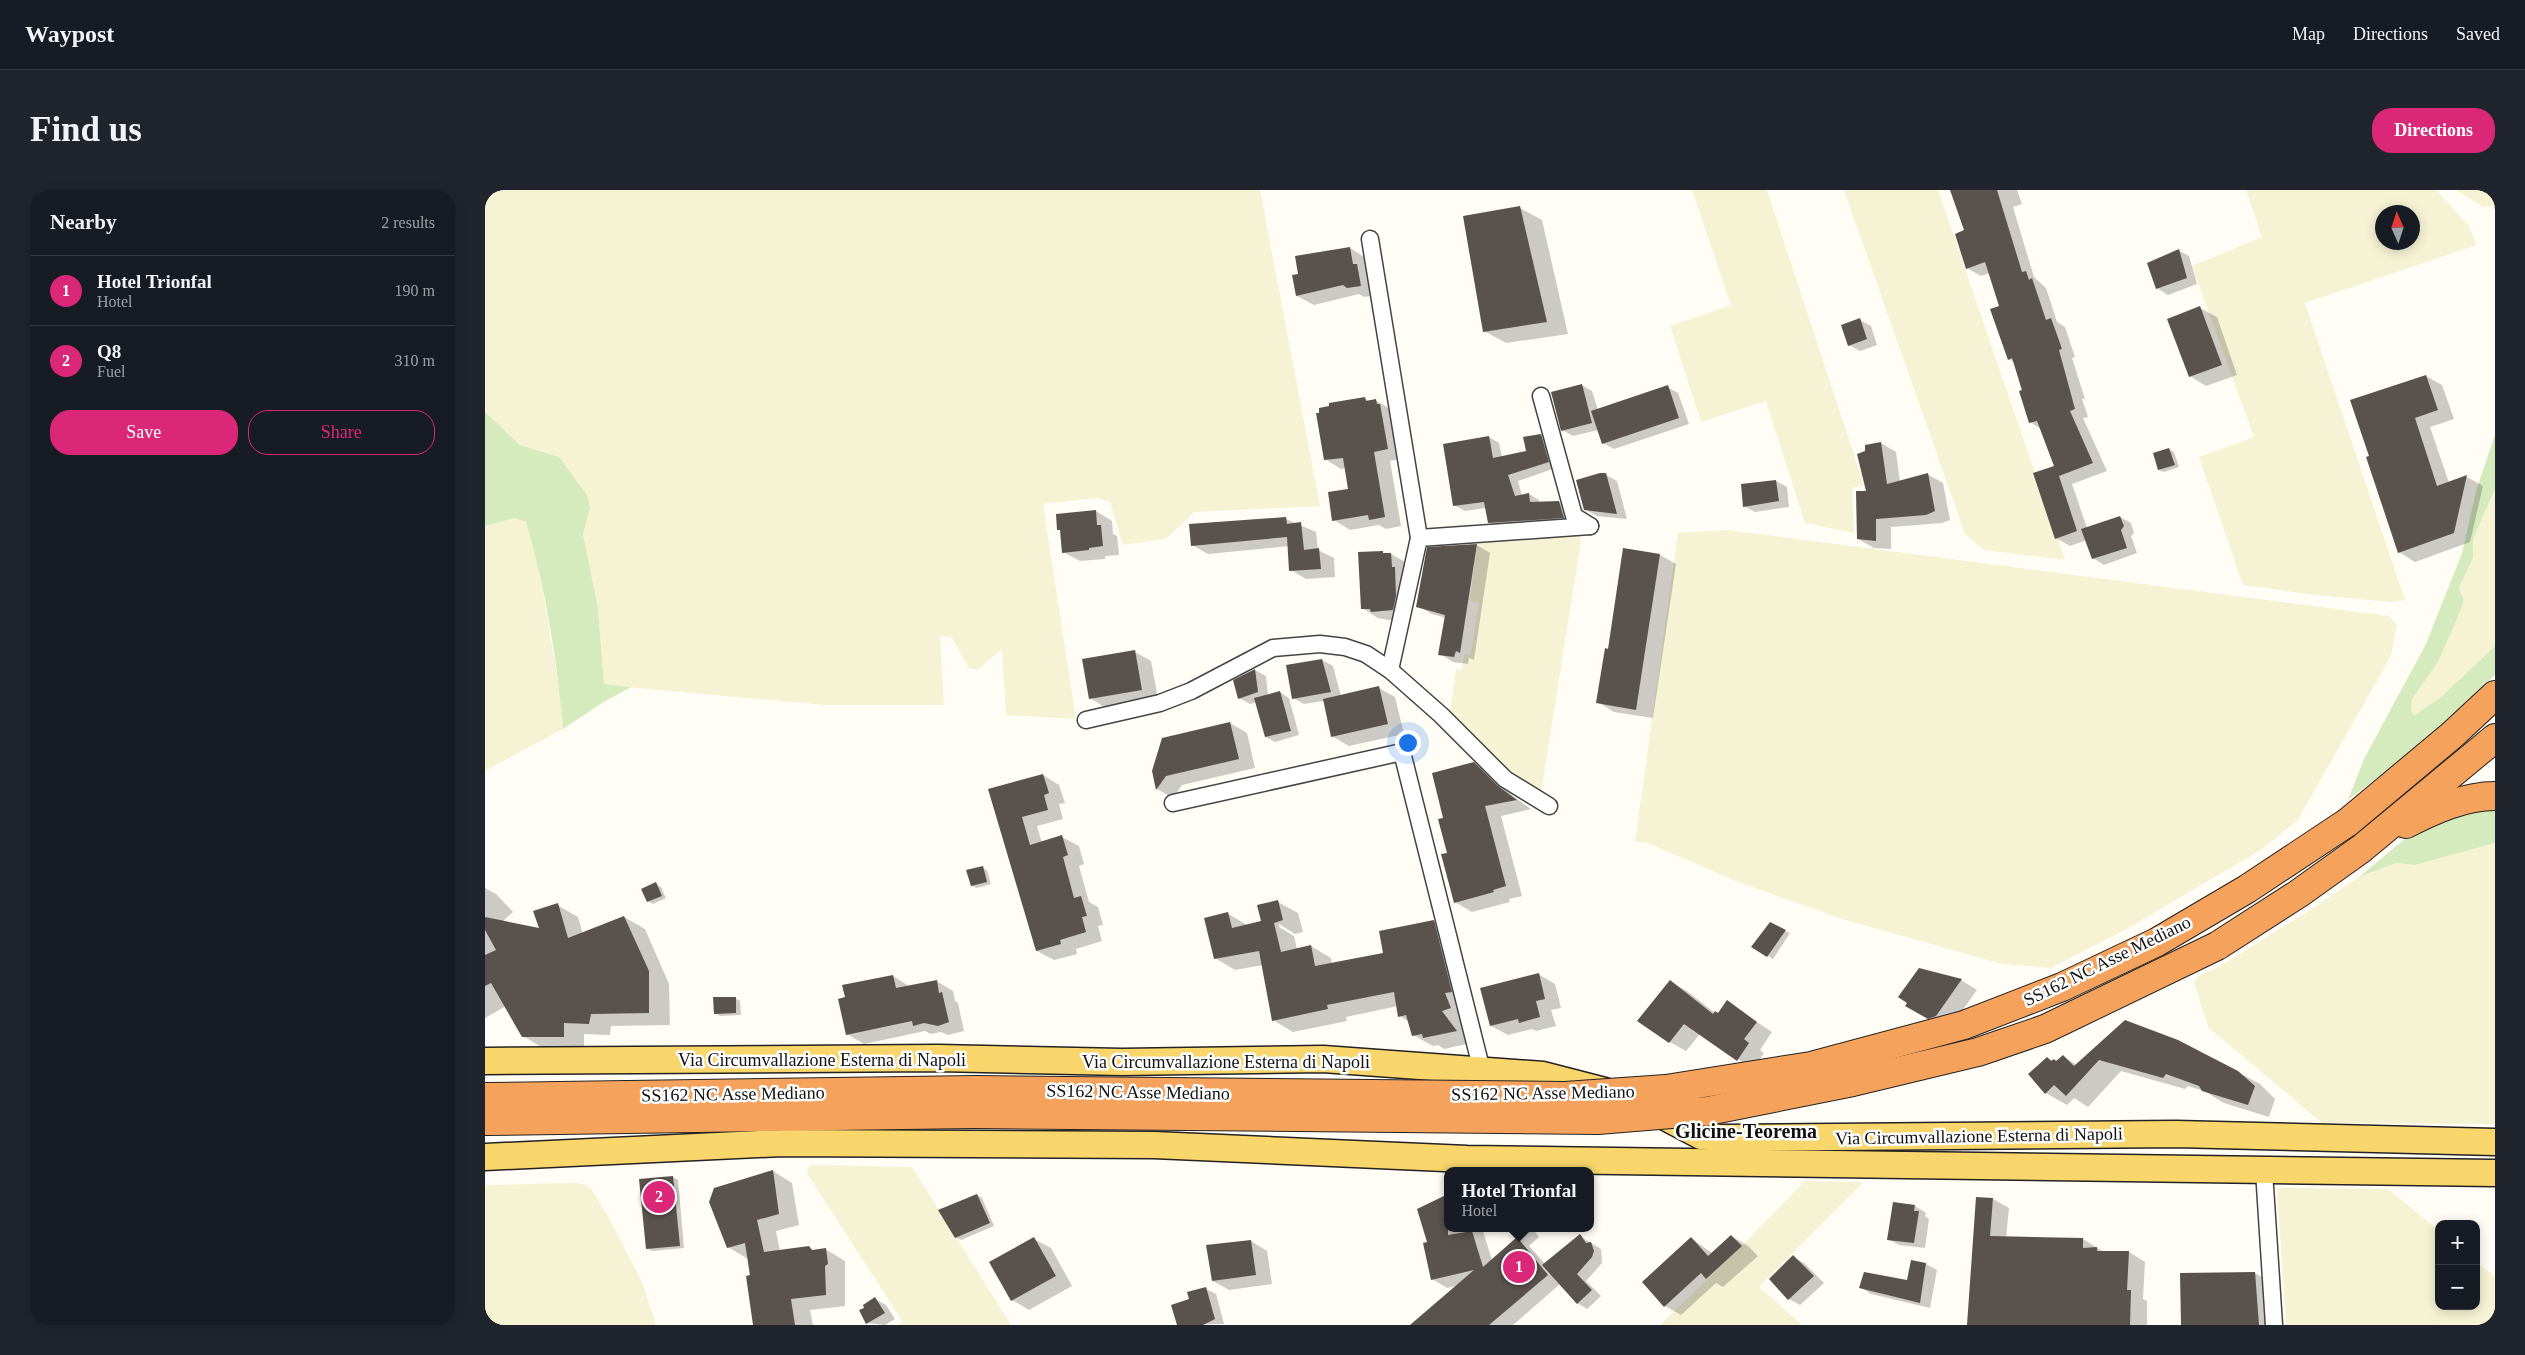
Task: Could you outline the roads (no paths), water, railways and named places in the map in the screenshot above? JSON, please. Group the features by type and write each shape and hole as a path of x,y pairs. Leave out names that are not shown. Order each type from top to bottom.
{"highway":[{"name":"SS162 NC Asse Mediano","path":"491,1121 975,1102 1565,1096 1666,1089 1811,1066 1964,1025 2062,987 2157,942 2247,889 2347,822 2452,736 2495,695"},
{"name":"SS162 NC Asse Mediano","path":"485,1097 975,1102 1598,1120 1708,1111 1853,1082 1978,1052 2045,1029 2217,946 2298,894 2361,849 2495,738"},
{"path":"2361,849 2428,812 2480,796 2495,796"}],"main road":[{"name":"Via Circumvallazione Esterna di Napoli","path":"485,1061 938,1058 1121,1062 1323,1059 1543,1075 1596,1088 1640,1104 1701,1136 1721,1138 2176,1134 2495,1142"},
{"name":"Via Circumvallazione Esterna di Napoli","path":"485,1157 782,1143 1154,1145 1467,1159 2495,1173"}],"street":[{"path":"1370,239 1419,538 1389,670"},
{"path":"1419,538 1589,526 1574,516 1541,396"},
{"path":"1086,720 1159,703 1191,691 1273,648 1290,645 1321,644 1345,647 1367,654 1389,670 1441,715 1505,779 1549,806"},
{"path":"1173,804 1402,752 1483,1071"},
{"path":"2265,1171 2274,1325"}],"place":[{"name":"Q8","path":"659,1197"},
{"name":"Hotel Trionfal","path":"1519,1267"}],"district":[{"name":"Glicine-Teorema","path":"1746,1131"}]}
